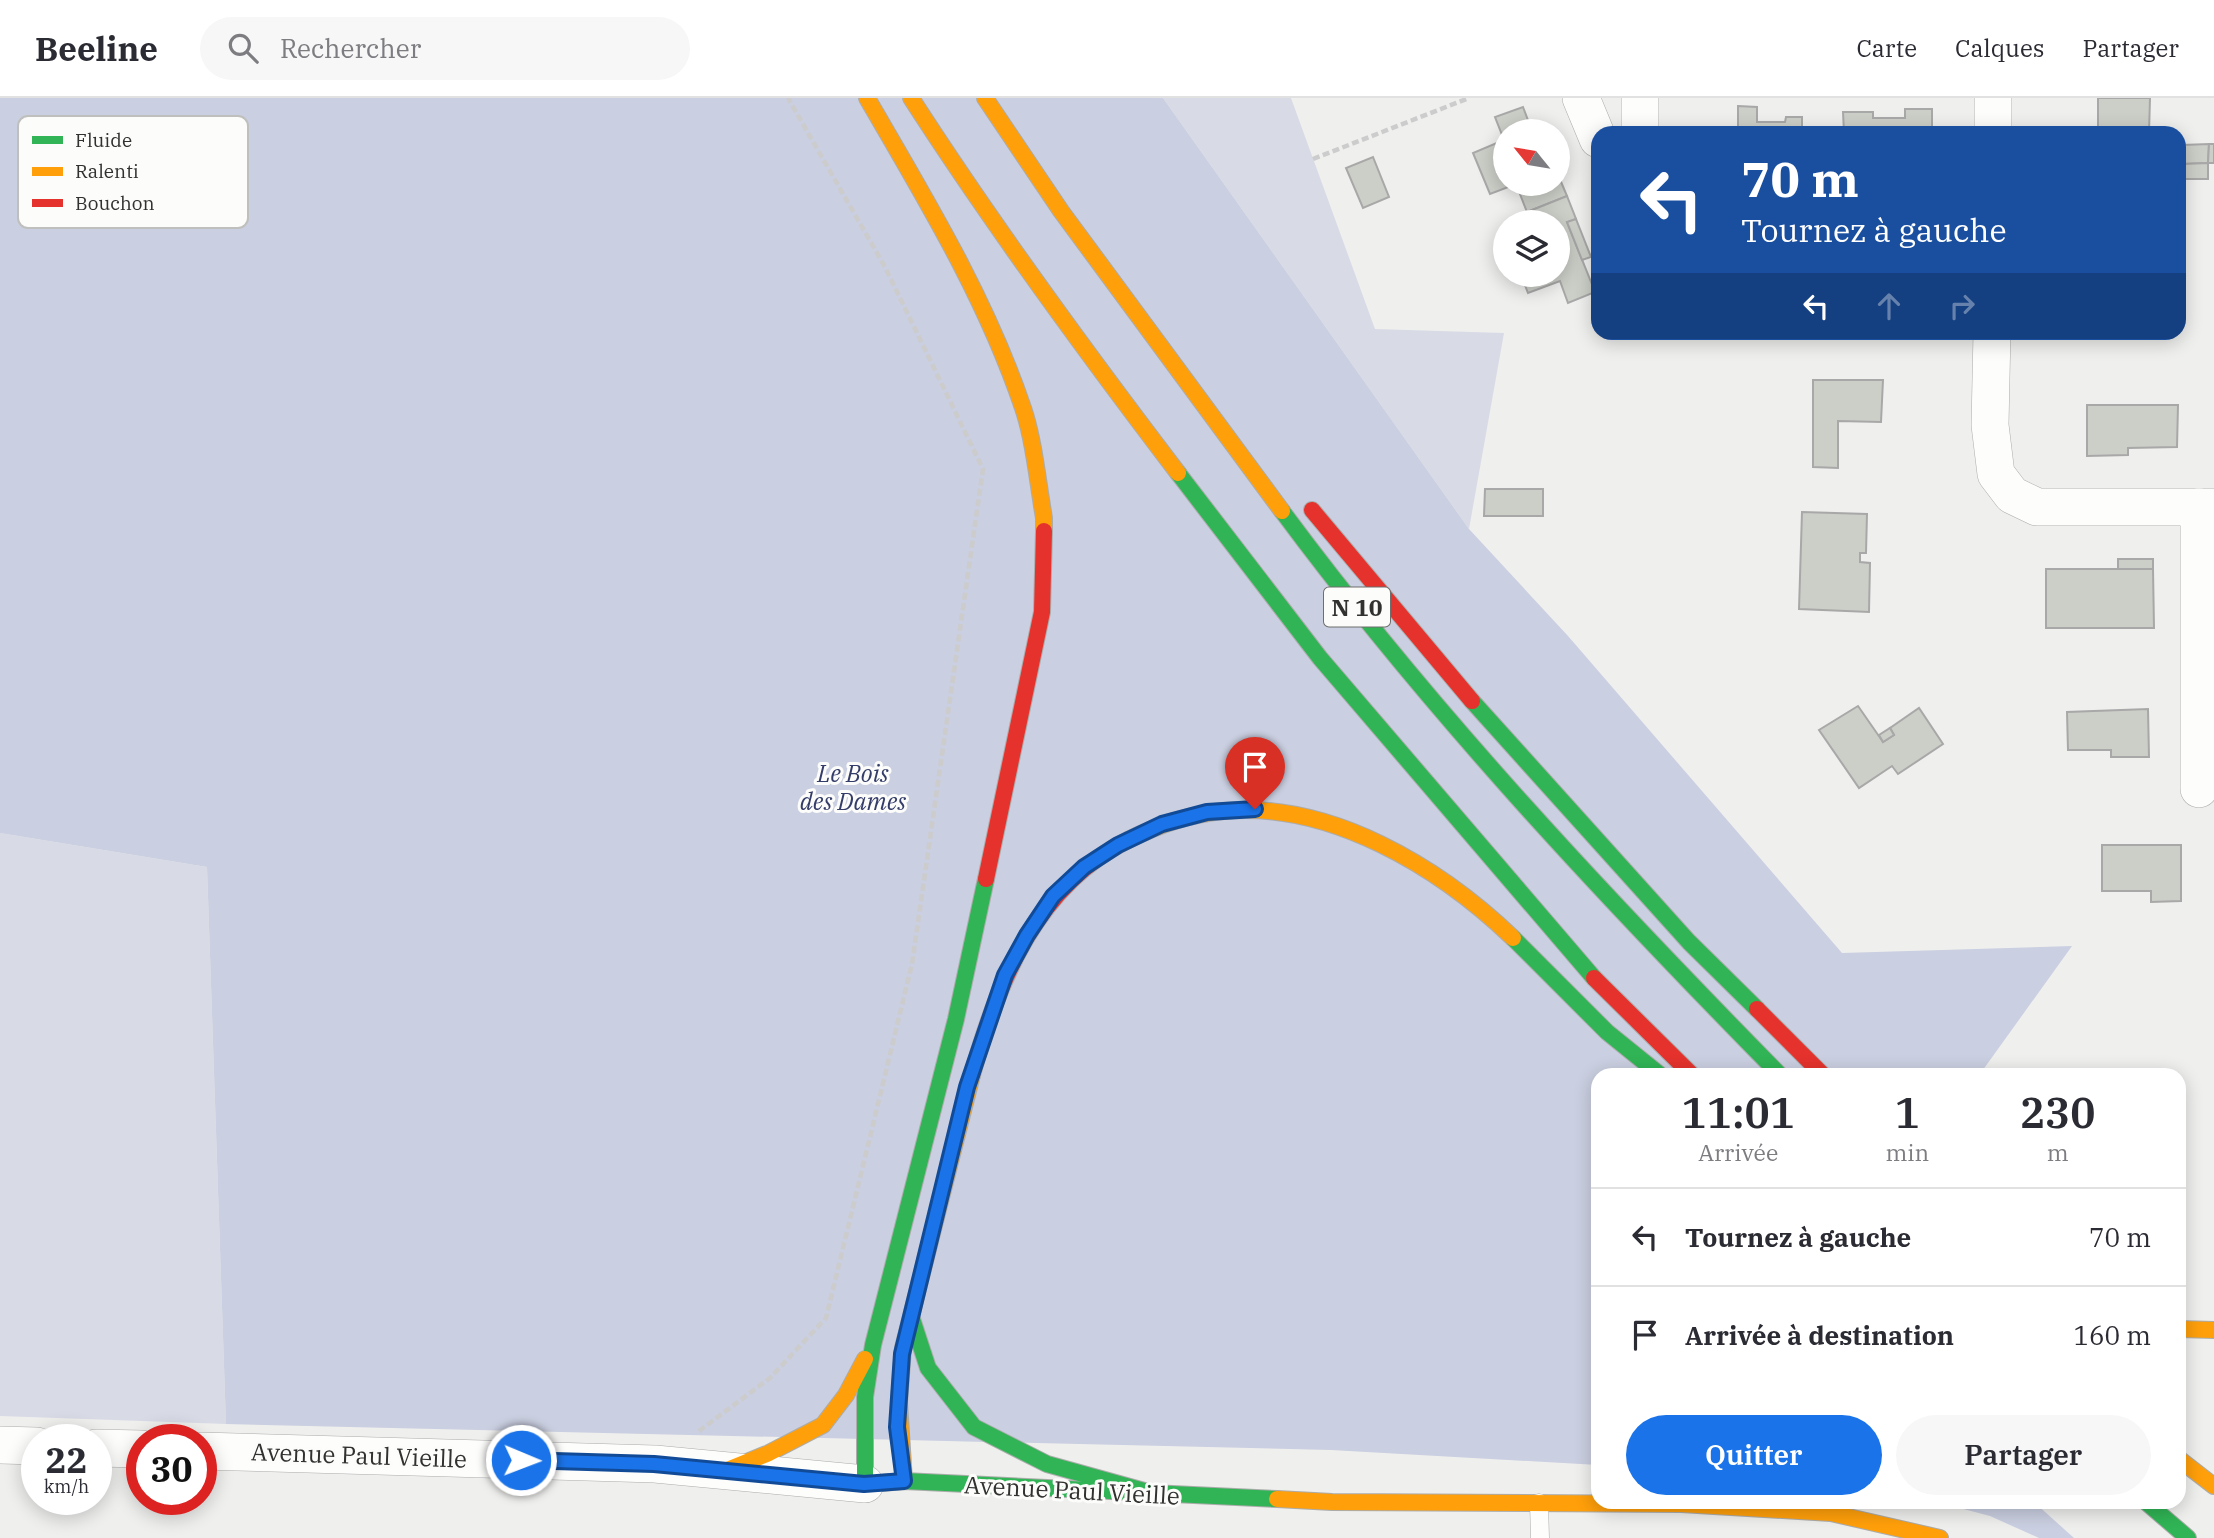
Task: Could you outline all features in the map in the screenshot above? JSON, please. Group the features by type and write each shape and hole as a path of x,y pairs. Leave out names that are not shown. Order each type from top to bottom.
{"main road":[{"path":"864,1484 865,1397 873,1345 956,1019 1042,612 1044,518 1024,411 995,332 934,215 867,98"},
{"name":"N 10","path":"911,98 958,171 1079,342 1320,658 1606,992 1684,1068"},
{"name":"N 10","path":"985,98 1062,211 1308,547 1461,734 1670,963 1773,1068"},
{"path":"1062,211 1221,401"},
{"path":"1300,496 1477,707 1689,942 1816,1068"},
{"path":"904,1481 897,1427 902,1354 967,1087 1005,975 1027,935 1053,896 1084,867 1118,845 1162,824 1207,812 1255,809 1297,816 1381,845 1421,866 1462,893 1517,942 1606,1031 1652,1068"},
{"path":"911,1316 928,1368 974,1427 1047,1464 1155,1494"},
{"path":"2186,1329 2214,1330"},
{"path":"724,1471 769,1454 823,1425 846,1395 873,1345"},
{"path":"2186,1464 2214,1486"},
{"name":"Avenue Paul Vieille","path":"864,1484 904,1481 1332,1502 1591,1503"},
{"name":"Avenue Paul Vieille","path":"1764,1509 1831,1513 1940,1538"},
{"path":"2154,1509 2188,1538"}],"street":[{"path":"1581,98 1593,126"},
{"path":"1640,98 1640,126"},
{"path":"1993,98 1993,126"},
{"path":"1992,340 1990,425 1996,474 2012,495 2037,507 2206,507 2199,789"},
{"path":"0,1445 21,1446"},
{"name":"Avenue Paul Vieille","path":"217,1451 654,1464 864,1484"}],"lane":[{"path":"1539,1503 1540,1538"}],"path":[{"path":"654,1464 770,1378 826,1318 912,964 983,469 886,267 788,98"},
{"path":"1313,159 1469,98"}],"shaded area":[{"path":"1163,98 1291,98 1375,329 1504,333 1469,529"},
{"path":"0,833 207,867 226,1424 0,1416"}],"green space":[{"name":"Le Bois des Dames","path":"0,98 1163,98 1469,529 1568,636 1842,953 2072,946 1984,1068 1591,1068 1591,1465 1331,1450 226,1424 207,867 0,833"},
{"path":"1964,1509 2042,1509 2074,1538 2039,1538 1990,1516"}],"building":[{"path":"2098,98 2150,98 2149,126 2098,126"},
{"path":"1738,106 1757,107 1757,122 1785,122 1786,117 1802,117 1802,126 1738,126"},
{"path":"1523,107 1528,119 1496,119 1495,117"},
{"path":"1905,109 1932,109 1932,126 1844,126 1843,112 1873,112 1873,118 1905,118"},
{"path":"2209,144 2208,163 2186,164 2186,145"},
{"path":"2209,144 2214,144 2214,163 2208,163"},
{"path":"1493,145 1493,193 1490,194 1473,153"},
{"path":"1373,157 1389,197 1363,208 1346,168"},
{"path":"2208,163 2208,179 2186,179 2186,164"},
{"path":"1521,196 1567,196 1532,210 1526,210"},
{"path":"1567,196 1576,219 1570,221 1570,210 1532,210"},
{"path":"1576,219 1591,257 1582,260 1570,230 1570,221"},
{"path":"1570,230 1591,282 1591,294 1568,303 1562,287 1570,287"},
{"path":"1526,287 1544,287 1528,293"},
{"path":"1813,380 1883,380 1881,422 1838,421 1838,468 1813,467"},
{"path":"2087,405 2178,405 2177,447 2128,448 2128,455 2087,456"},
{"path":"1485,489 1543,489 1543,516 1484,516"},
{"path":"1802,512 1867,514 1866,553 1860,553 1860,562 1870,563 1869,612 1799,609"},
{"path":"2118,559 2153,559 2153,569 2118,569"},
{"path":"2046,569 2153,569 2154,628 2046,628"},
{"path":"1858,706 1883,742 1894,735 1890,728 1919,708 1943,744 1898,774 1892,766 1859,788 1819,730"},
{"path":"2148,709 2149,757 2111,757 2111,750 2068,750 2067,712"},
{"path":"1890,728 1894,735 1883,742 1879,735"},
{"path":"2102,845 2181,845 2181,901 2151,902 2151,891 2102,891"}],"traffic: fast":[{"path":"1178,473 1320,658 1594,978"},
{"path":"1282,511 1339,586 1459,731 1584,871 1773,1068"},
{"path":"1472,701 1689,942 1757,1009"},
{"path":"865,1484 865,1397 873,1345 956,1019 986,879"},
{"path":"1513,938 1607,1032 1652,1068"},
{"path":"912,1319 928,1368 974,1427 1047,1464 1155,1494"},
{"path":"870,1484 904,1481 1277,1499"},
{"path":"2154,1509 2188,1538"}],"traffic: slow":[{"path":"867,98 953,249 1008,367 1030,434 1044,531"},
{"path":"911,98 1041,288 1178,473"},
{"path":"985,98 1061,211 1282,511"},
{"path":"1128,840 1174,821 1211,812 1264,811 1303,817 1343,828 1417,864 1452,887 1513,938"},
{"path":"904,1481 899,1402 903,1348 972,1075"},
{"path":"2186,1329 2214,1330"},
{"path":"725,1471 769,1453 823,1425 846,1395 865,1359"},
{"path":"2186,1464 2214,1486"},
{"path":"1277,1499 1332,1502 1591,1503"},
{"path":"1764,1509 1831,1513 1940,1538"}],"traffic: jam":[{"path":"1312,510 1472,701"},
{"path":"986,879 1042,612 1044,531"},
{"path":"972,1075 994,1005 1025,940 1045,910 1068,883 1096,859 1128,840"},
{"path":"1594,978 1685,1068"},
{"path":"1757,1009 1816,1068"}],"route":[{"path":"521,1460 654,1464 864,1484 904,1481 897,1427 902,1354 967,1087 1005,975 1053,896 1084,867 1118,845 1162,824 1207,812 1255,809"}]}
